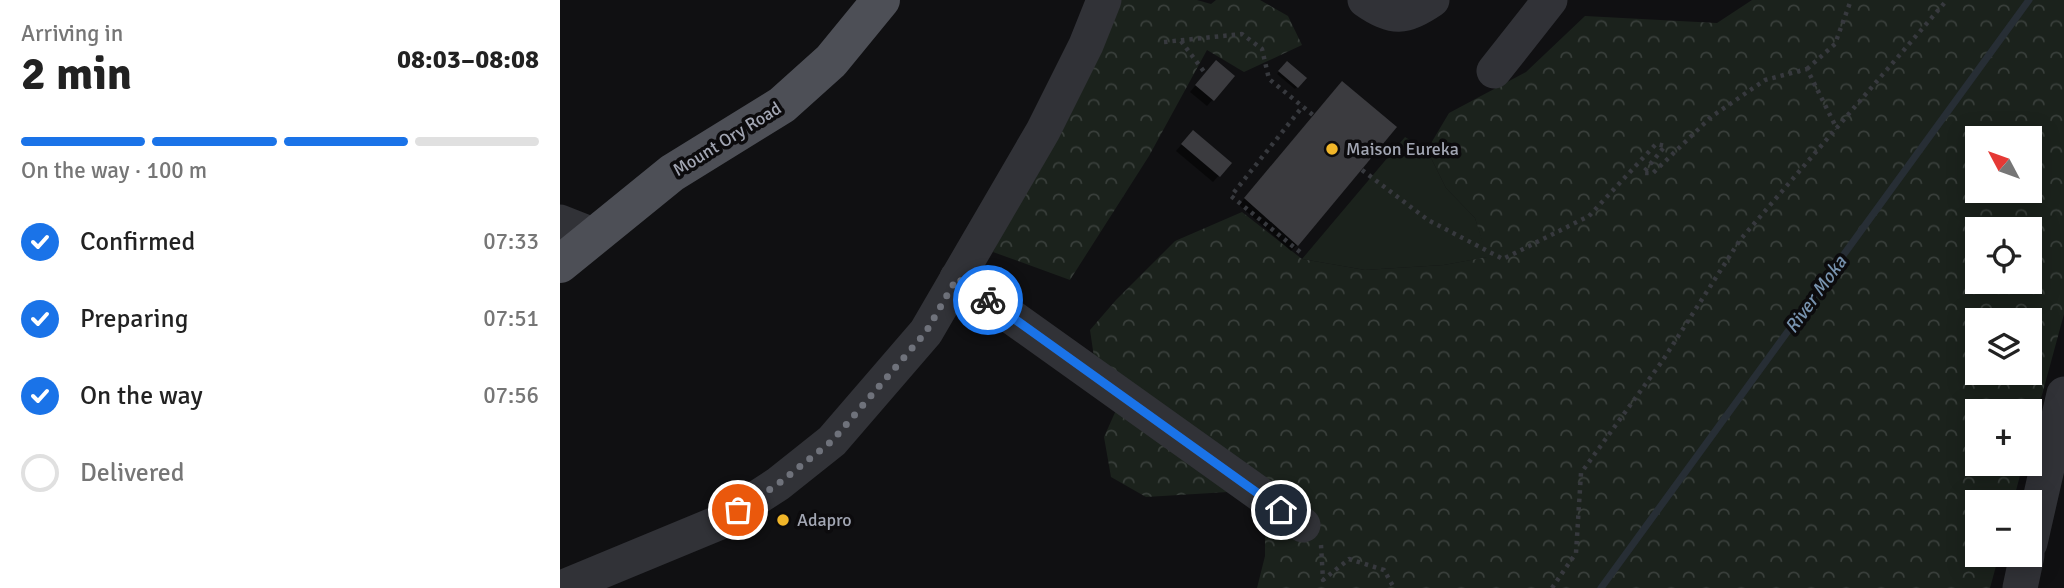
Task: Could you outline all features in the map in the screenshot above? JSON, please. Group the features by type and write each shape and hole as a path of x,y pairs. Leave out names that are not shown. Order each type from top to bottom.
{"main road":[{"name":"Mount Ory Road","path":"560,264 577,228 782,105 831,61 881,0"}],"street":[{"path":"561,588 718,523 789,475 832,441 926,332 1043,131 1086,45 1104,0"},
{"path":"1365,0 1382,12 1410,15 1432,0"},
{"path":"1494,71 1550,0"},
{"path":"957,278 1303,526"},
{"path":"2042,490 2064,394"},
{"path":"2020,588 2024,567"}],"path":[{"path":"1362,170 1428,220 1503,259 1590,216 1657,144 1665,146 1643,173 1653,173 1711,117 1765,80 1807,69 1835,44 1851,0"},
{"path":"1552,588 1576,553 1581,473 1663,360 1740,240 1947,0"},
{"path":"1164,42 1242,34 1262,49 1269,79 1313,115"},
{"path":"1181,40 1205,73"},
{"path":"1807,69 1837,129"},
{"path":"1300,252 1231,196 1303,106"},
{"path":"1303,526 1321,545 1323,580 1349,559 1384,570 1394,588"}],"green space":[{"path":"1115,0 1197,0 1211,4 1216,0 1260,0 1288,16 1302,45 1244,72 1207,50 1149,156 1070,280 993,252"},
{"path":"1752,0 2064,0 2064,314 2041,399 1965,399 1965,476 2020,476 2016,490 1965,490 1965,567 1996,567 1990,588 1257,588 1265,556 1265,511 1228,492 1146,497 1111,477 1104,437 1121,399 1096,371 1090,330 1175,241 1242,212 1302,259 1365,270 1444,265 1487,257 1475,218 1446,188 1427,150 1449,113 1526,72 1585,16 1717,23"},
{"path":"1405,137 1427,150 1446,188 1475,218 1488,257 1444,265 1365,270 1302,259"}],"building":[{"path":"1216,60 1235,76 1214,101 1195,85"},
{"path":"1287,61 1307,78 1298,88 1278,71"},
{"name":"Maison Eureka","path":"1342,81 1397,127 1298,246 1244,198"},
{"path":"1193,130 1232,163 1220,177 1181,144"}],"waterway":[{"name":"River Moka","path":"1601,588 2029,0"}],"way so far":[{"path":"738,510 778,484 832,441 926,332 957,278 988,300"}],"place":[{"name":"Maison Eureka","path":"1332,149"},
{"name":"Adapro","path":"783,520"}],"route":[{"path":"988,300 1281,510"}]}
